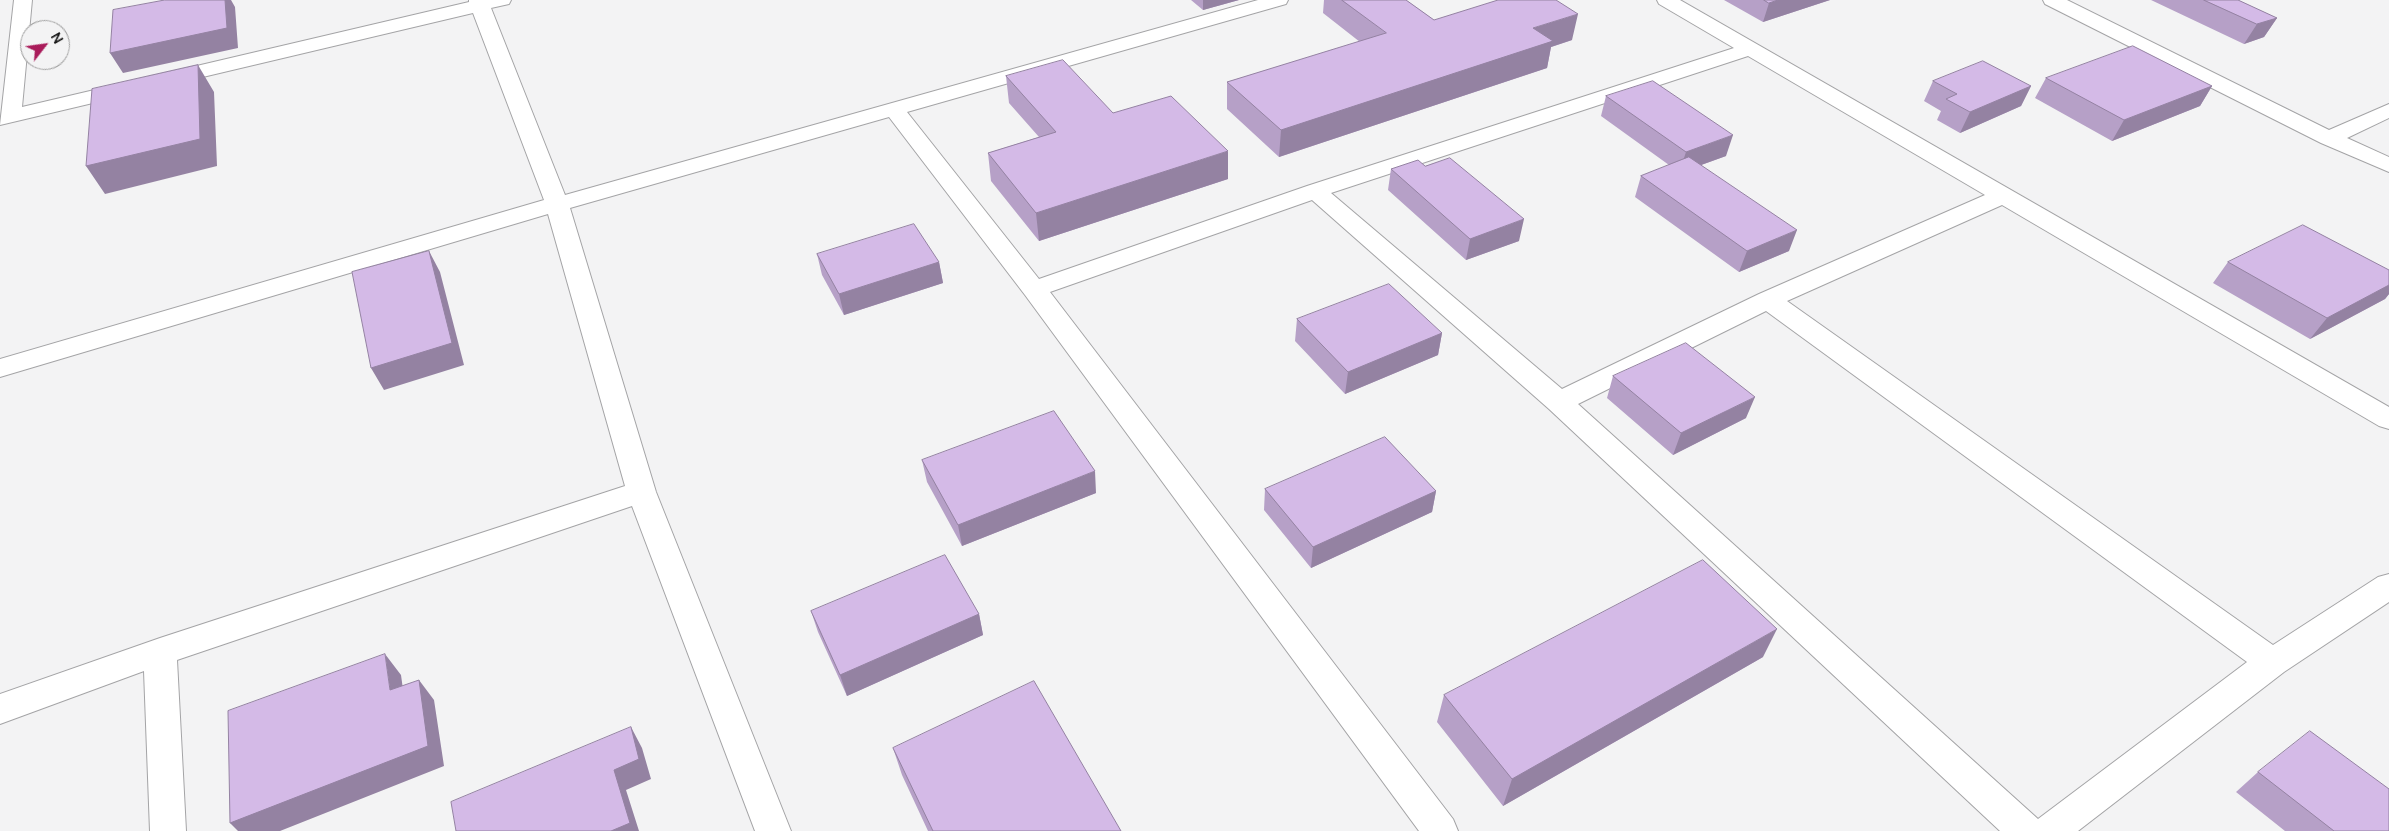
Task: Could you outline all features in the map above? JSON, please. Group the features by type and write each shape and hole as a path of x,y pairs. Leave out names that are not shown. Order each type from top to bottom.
{"street":[{"path":"23,0 6,117 486,2 557,204 641,492 773,831"},
{"path":"0,368 557,204 1280,0"},
{"path":"1666,0 2389,419"},
{"path":"2054,0 2329,138 2389,165"},
{"path":"1034,289 1315,191 1750,48"},
{"path":"895,110 1034,289 1440,831"},
{"path":"2329,138 2389,110"},
{"path":"1315,191 1559,402 2026,831"},
{"path":"1559,402 1768,300 2004,195"},
{"path":"1768,300 2272,662"},
{"path":"0,709 160,652 641,492"},
{"path":"2050,831 2272,662 2389,586"},
{"path":"160,652 168,831"}],"building":[{"path":"165,0 225,0 227,28 110,53 113,10"},
{"path":"1342,0 1406,0 1434,20 1498,0 1556,0 1578,14 1533,28 1553,41 1281,130 1227,82 1386,33"},
{"path":"1764,0 1778,0 1769,3"},
{"path":"2204,0 2238,0 2277,18 2257,24"},
{"path":"2133,46 2212,86 2124,120 2046,78"},
{"path":"1063,60 1113,113 1171,96 1228,151 1036,213 988,153 1056,132 1006,76"},
{"path":"1983,61 2031,86 1970,112 1946,99 1957,94 1933,81"},
{"path":"198,65 200,139 86,166 92,89"},
{"path":"1653,81 1733,135 1686,152 1606,96"},
{"path":"1689,157 1797,230 1747,251 1641,176"},
{"path":"1450,158 1524,219 1470,239 1391,169 1418,160 1425,166"},
{"path":"914,224 939,262 839,294 817,254"},
{"path":"2303,225 2389,270 2389,285 2327,318 2228,262"},
{"path":"429,251 452,343 371,368 352,272"},
{"path":"1389,284 1442,333 1348,372 1297,319"},
{"path":"1686,343 1755,397 1681,433 1613,376"},
{"path":"1054,411 1095,471 958,525 922,460"},
{"path":"1385,437 1436,491 1313,547 1265,489"},
{"path":"945,555 979,614 840,675 811,611"},
{"path":"1703,560 1777,629 1512,779 1444,695"},
{"path":"385,654 390,690 419,680 428,746 230,823 228,711"},
{"path":"1034,681 1121,831 933,831 893,748"},
{"path":"631,727 639,759 614,770 630,823 611,831 456,831 451,802"},
{"path":"2310,731 2389,789 2389,831 2334,831 2258,772"}]}
